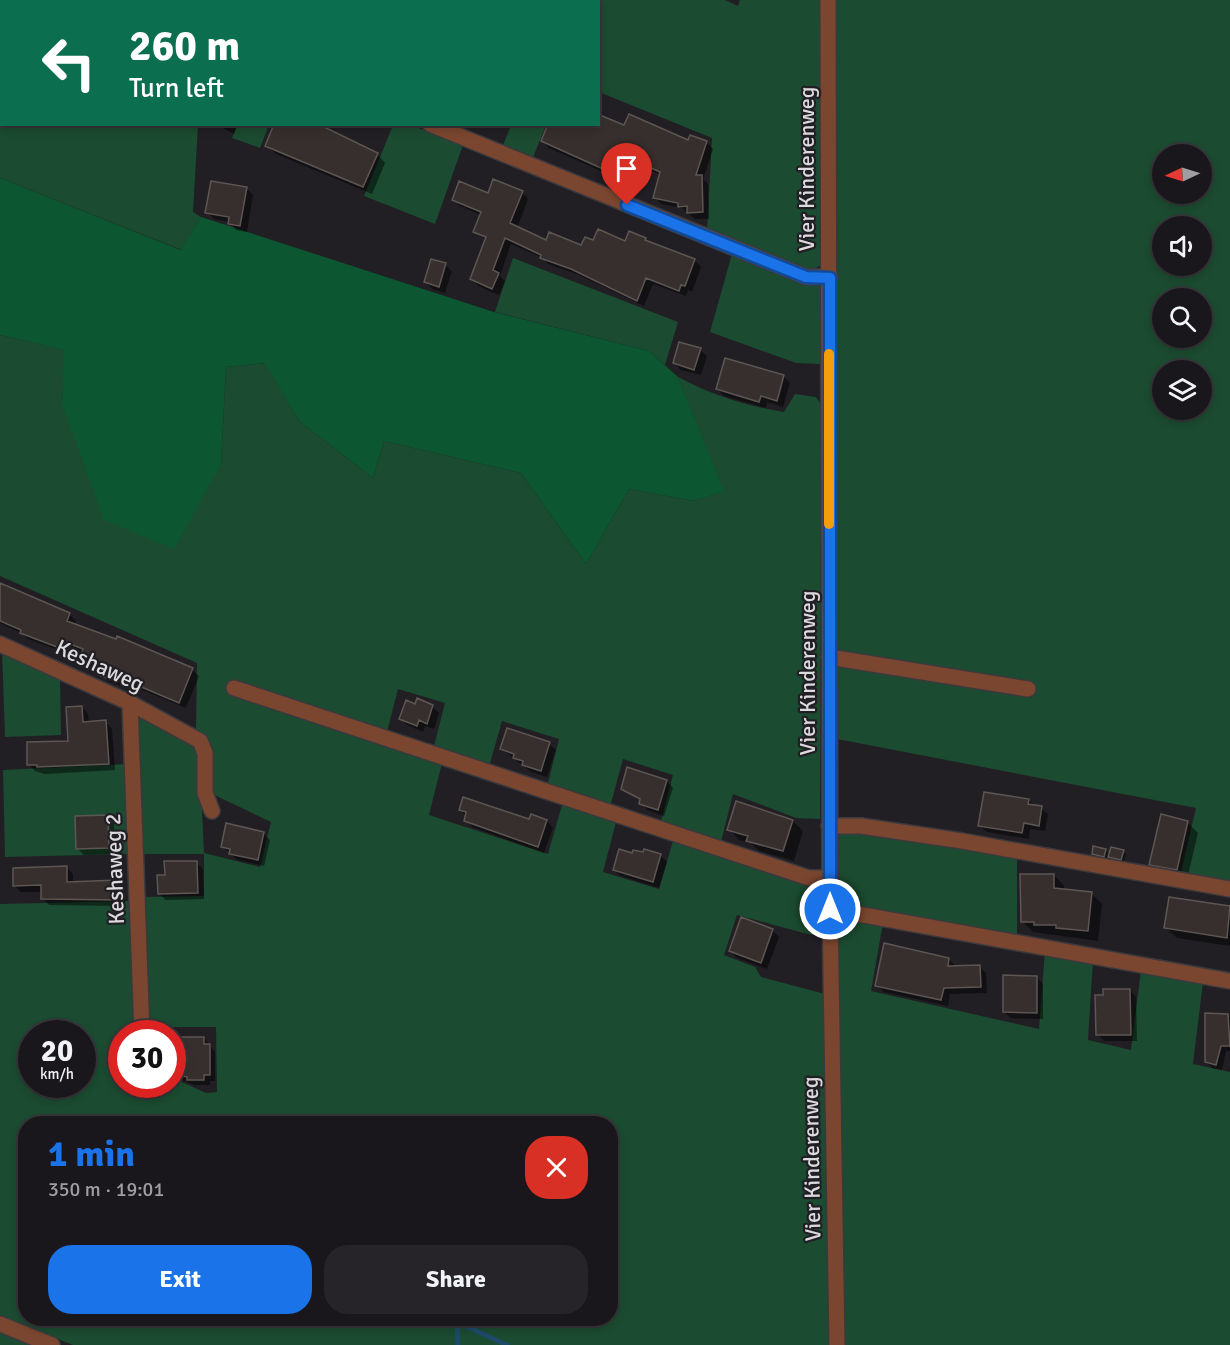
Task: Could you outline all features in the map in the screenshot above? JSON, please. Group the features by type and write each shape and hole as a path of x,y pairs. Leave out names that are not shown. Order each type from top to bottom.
{"street":[{"name":"Vier Kinderenweg","path":"828,0 829,826 837,1345"},
{"path":"435,126 806,277 830,278"},
{"name":"Keshaweg","path":"0,644 130,703 180,728 200,741 205,753 205,793 212,811"},
{"path":"829,657 1028,689"},
{"path":"234,688 809,878 830,878"},
{"name":"Keshaweg 2","path":"130,703 141,1020"},
{"path":"829,826 861,826 962,841 1230,890"},
{"path":"830,909 1230,981"},
{"path":"0,1324 52,1345"}],"green space":[{"path":"600,0 725,0 738,6 740,0 821,0 820,265 811,272 707,233 712,138 600,92"},
{"path":"834,0 1230,0 1230,885 1180,876 1196,808 837,739"},
{"path":"0,126 198,126 193,212 201,217 182,250 0,178"},
{"path":"237,126 269,126 260,148 232,138"},
{"path":"393,126 414,126 463,145 435,224 364,196"},
{"path":"511,126 546,126 532,160 502,148"},
{"path":"0,178 181,250 201,217 494,312 649,351 678,377 724,491 694,501 629,489 586,564 521,473 384,441 373,478 299,421 265,363 226,367 221,464 174,549 104,520 62,404 64,350 0,335"},
{"path":"732,254 821,283 820,364 796,363 710,332"},
{"path":"513,258 678,322 665,365 649,351 495,312"},
{"path":"0,335 65,350 62,404 221,464 226,367 266,363 299,421 373,478 384,441 521,473 586,564 629,489 694,501 723,491 678,377 730,399 784,412 795,394 816,397 821,404 820,819 796,818 733,794 721,842 660,825 673,775 623,759 610,807 547,787 559,739 502,721 489,767 433,750 445,703 398,689 387,732 442,763 429,815 548,854 562,805 616,822 603,872 659,889 673,841 812,884 817,888 823,905 821,932 811,935 737,915 724,955 755,967 761,977 825,994 830,1345 73,1345 25,1326 618,1326 618,1116 18,1116 18,1323 0,1316 0,904 132,901 136,1020 108,1020 108,1098 186,1098 186,1084 206,1093 217,1092 216,1027 186,1027 186,1020 149,1020 143,897 204,896 204,854 141,854 135,709 199,747 204,853 260,867 271,822 208,792 206,739 196,730 197,663 0,576"},
{"path":"2,651 60,677 61,735 5,737"},
{"path":"128,764 131,854 5,857 3,770"},
{"path":"841,830 1017,855 1017,935 843,907 837,897 837,832"},
{"path":"845,915 883,923 871,991 1039,1029 1045,951 1093,960 1088,1040 1131,1050 1141,970 1203,982 1193,1064 1230,1072 1230,1345 845,1345 838,920"},
{"path":"0,1330 37,1345 0,1345"}],"building":[{"path":"629,114 688,140 690,135 707,141 696,175 702,175 703,212 687,213 687,206 678,207 678,203 653,198 660,172 611,150 603,169 541,141 547,126 600,126 600,115 624,125"},
{"path":"273,126 322,126 378,153 363,187 265,146"},
{"path":"493,179 523,191 510,223 546,240 549,232 581,245 585,237 593,240 598,229 625,241 629,231 646,238 645,240 695,259 685,286 681,285 679,291 646,278 637,301 571,269 540,258 541,255 505,238 493,270 499,273 492,289 470,279 486,237 473,232 481,212 452,200 459,181 488,193"},
{"path":"211,181 247,187 240,226 228,224 229,217 205,213"},
{"path":"431,259 446,263 439,287 424,282"},
{"path":"679,342 701,348 694,370 673,363"},
{"path":"725,358 784,375 777,401 761,396 759,402 716,389"},
{"path":"0,583 70,613 67,621 116,639 117,636 193,668 179,703 125,680 116,678 115,681 101,676 106,664 81,655 83,649 60,640 57,647 20,633 21,630 0,621"},
{"path":"417,698 433,705 427,724 419,720 417,726 399,719 406,700 415,704"},
{"path":"82,706 83,722 106,720 109,764 37,767 37,765 27,765 27,742 68,741 66,707"},
{"path":"507,728 550,742 541,771 522,765 523,761 513,758 514,754 500,749"},
{"path":"627,767 667,780 658,810 639,804 640,799 621,789"},
{"path":"984,792 1029,799 1028,804 1042,806 1039,826 1024,823 1022,833 978,826"},
{"path":"463,797 529,819 531,814 547,820 538,847 464,821 466,812 459,810"},
{"path":"736,801 793,820 783,851 746,841 748,836 727,830"},
{"path":"1161,814 1188,821 1177,870 1149,865"},
{"path":"108,815 109,848 76,849 75,816"},
{"path":"226,823 264,832 258,860 229,854 230,849 221,847"},
{"path":"1093,846 1106,849 1104,857 1092,854"},
{"path":"1111,847 1124,850 1121,860 1108,857"},
{"path":"619,849 632,853 633,850 643,852 644,849 661,854 653,882 613,870"},
{"path":"164,861 197,861 198,893 158,894 157,875 165,875"},
{"path":"67,866 67,882 118,880 119,900 41,899 41,885 13,886 13,868"},
{"path":"1020,874 1054,874 1054,888 1092,892 1088,931 1021,922"},
{"path":"1169,897 1230,906 1227,938 1164,928"},
{"path":"741,917 773,929 761,963 729,951"},
{"path":"884,943 949,958 948,966 980,965 981,987 944,988 941,1000 875,986"},
{"path":"1003,975 1037,976 1037,1013 1003,1012"},
{"path":"1103,989 1130,989 1131,1035 1096,1035 1095,995 1103,995"},
{"path":"1205,1013 1228,1014 1230,1046 1221,1046 1216,1065 1205,1062"},
{"path":"186,1037 204,1037 204,1044 210,1044 210,1075 204,1075 204,1080 187,1080"}],"waterway":[{"path":"457,1326 458,1345"},
{"path":"466,1326 507,1345"}],"slow traffic":[{"path":"829,354 829,524"}],"route":[{"path":"627,205 806,277 830,278 830,909"}]}
